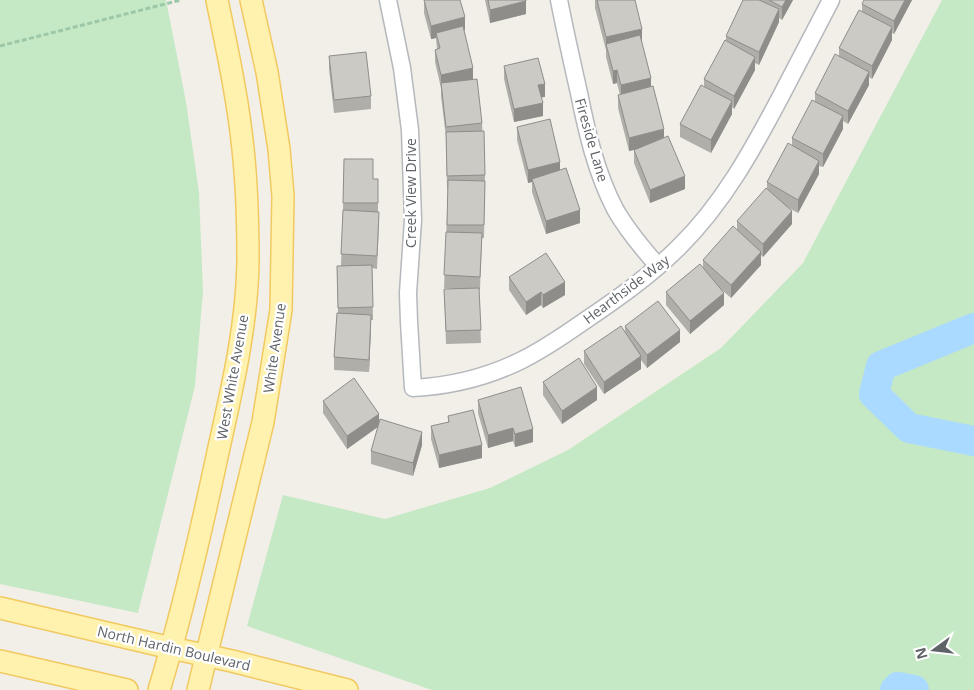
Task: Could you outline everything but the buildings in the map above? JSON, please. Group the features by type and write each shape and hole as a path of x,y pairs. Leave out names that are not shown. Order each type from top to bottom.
{"main road":[{"name":"West White Avenue","path":"159,690 172,648 206,507 237,368 245,310 248,264 243,148 232,74 217,0"},
{"name":"White Avenue","path":"198,690 263,422 281,310 283,196 279,148 267,72 251,0"},
{"name":"North Hardin Boulevard","path":"0,608 347,690"},
{"path":"0,661 127,690"}],"street":[{"name":"Creek View Drive","path":"388,0 402,68 410,130 413,220 408,322 413,388"},
{"name":"Fireside Lane","path":"559,0 587,131 600,176 627,228 658,266"},
{"name":"Hearthside Way","path":"413,388 448,385 487,374 521,361 573,329 632,288 679,247 695,230 725,191 755,146 831,0"}],"path":[{"path":"0,46 181,0"}],"green space":[{"path":"0,0 166,0 186,102 199,193 203,291 195,386 138,613 0,584"},
{"path":"942,0 974,0 974,690 432,690 247,626 283,495 385,519 490,488 568,450 721,348 803,263"}],"waterway":[{"path":"974,328 881,366 874,394 909,428 974,441"},
{"path":"895,690 898,687 914,690"}]}
